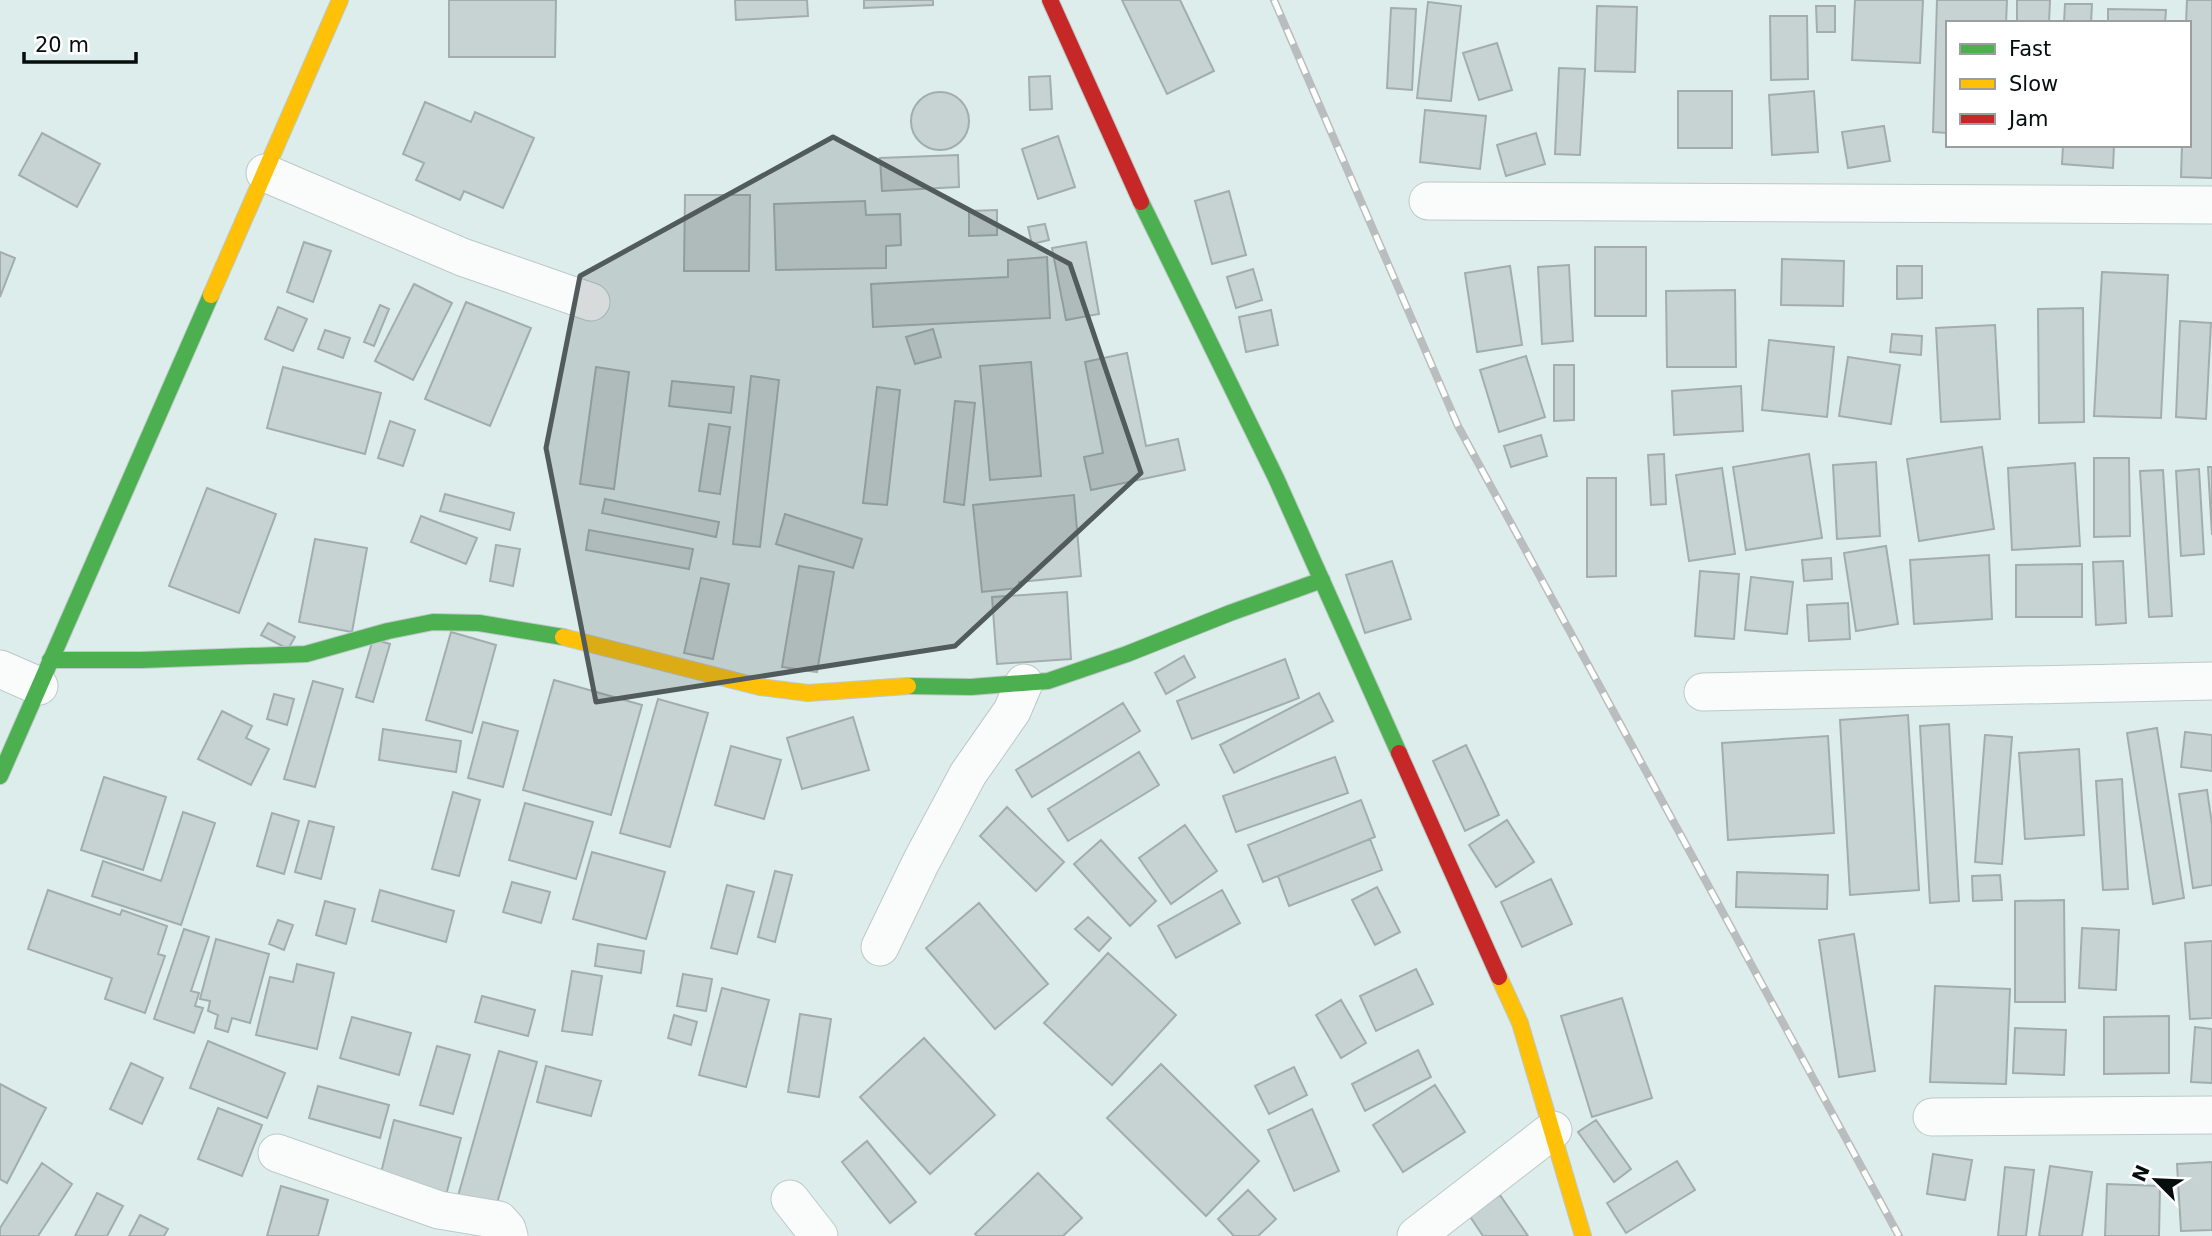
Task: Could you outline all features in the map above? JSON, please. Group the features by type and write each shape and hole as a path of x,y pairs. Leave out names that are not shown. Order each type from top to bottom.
{"street":[{"path":"0,776 340,0"},
{"path":"1050,0 1133,186 1276,478 1520,1023 1583,1236"},
{"path":"265,173 462,257 591,302"},
{"path":"1428,201 2212,205"},
{"path":"0,669 45,673 141,660 306,654 388,631 433,622 479,622 582,640 760,687 808,693 886,685 971,687 1048,681 1322,579"},
{"path":"1703,692 2212,681"},
{"path":"880,947 968,774 1012,710 1024,683"},
{"path":"1932,1117 2212,1115"},
{"path":"1416,1236 1553,1130"},
{"path":"277,1153 439,1210 499,1220 509,1236"},
{"path":"790,1199 819,1236"}],"highlighted area":[{"path":"833,137 1070,264 1141,473 955,646 596,702 546,448 580,276"}],"building":[{"path":"449,0 556,0 555,57 449,57"},
{"path":"735,0 807,0 808,16 736,20"},
{"path":"864,0 933,0 933,5 864,8"},
{"path":"1122,0 1180,0 1214,71 1167,94"},
{"path":"1855,0 1923,0 1920,63 1852,60"},
{"path":"1937,0 2007,0 2006,21 1946,21 1946,133 1933,132"},
{"path":"2017,0 2050,0 2049,21 2017,21"},
{"path":"2187,0 2212,0 2212,178 2181,177 2182,147 2191,147 2191,21 2186,21"},
{"path":"1428,2 1461,6 1451,101 1417,98"},
{"path":"2065,4 2092,4 2091,21 2064,21"},
{"path":"1597,6 1637,7 1635,72 1595,71"},
{"path":"1816,6 1835,6 1835,32 1817,32"},
{"path":"1391,8 1416,9 1412,90 1387,88"},
{"path":"2108,9 2166,10 2165,21 2108,21"},
{"path":"1770,16 1807,16 1808,79 1771,80"},
{"path":"1497,43 1512,90 1479,100 1463,53"},
{"path":"1559,68 1585,69 1580,155 1555,154"},
{"path":"1050,76 1052,109 1030,110 1029,77"},
{"path":"1678,91 1732,91 1732,148 1678,148"},
{"path":"1814,91 1818,152 1772,155 1769,95"},
{"path":"940,92 956,97 964,105 969,121 964,137 956,145 940,150 924,145 916,137 911,121 916,105 924,97"},
{"path":"425,102 471,122 475,112 534,138 503,208 464,191 460,200 416,180 424,163 403,154"},
{"path":"1425,110 1486,116 1480,169 1420,162"},
{"path":"1884,126 1890,161 1848,168 1842,132"},
{"path":"42,133 100,164 77,207 19,175"},
{"path":"1536,133 1545,164 1506,176 1497,145"},
{"path":"1058,136 1075,187 1038,199 1022,149"},
{"path":"2063,147 2114,147 2113,168 2062,164"},
{"path":"958,155 959,187 882,191 880,158"},
{"path":"1229,191 1246,255 1212,264 1195,201"},
{"path":"685,195 750,195 749,271 684,271"},
{"path":"865,201 866,215 900,214 901,245 886,246 886,268 776,270 774,204"},
{"path":"997,210 997,235 969,236 969,211"},
{"path":"1045,224 1049,240 1032,244 1028,227"},
{"path":"304,242 331,251 313,302 287,292"},
{"path":"1086,242 1099,314 1066,320 1052,248"},
{"path":"1595,247 1646,247 1646,316 1595,316"},
{"path":"0,252 15,258 0,297"},
{"path":"1047,257 1050,318 873,327 871,284 1008,277 1008,260"},
{"path":"1782,259 1844,261 1843,306 1781,305"},
{"path":"1569,265 1573,341 1542,344 1538,267"},
{"path":"1510,266 1522,345 1477,352 1465,273"},
{"path":"1897,266 1922,266 1922,298 1897,299"},
{"path":"1253,269 1262,300 1236,308 1227,277"},
{"path":"2102,272 2168,275 2161,418 2094,416"},
{"path":"414,284 452,303 413,380 375,361"},
{"path":"1735,290 1736,367 1667,367 1666,291"},
{"path":"466,302 531,328 490,426 425,399"},
{"path":"380,305 389,309 374,346 364,342"},
{"path":"278,307 307,319 293,351 265,339"},
{"path":"2083,308 2084,422 2039,423 2038,309"},
{"path":"1271,310 1278,345 1246,352 1239,317"},
{"path":"2180,321 2211,323 2206,419 2176,417"},
{"path":"1995,325 2000,419 1941,422 1936,328"},
{"path":"933,329 941,357 915,364 906,337"},
{"path":"325,330 350,338 343,358 318,349"},
{"path":"1892,334 1922,336 1921,355 1890,352"},
{"path":"1769,340 1834,347 1827,417 1762,410"},
{"path":"1127,353 1146,446 1178,439 1185,470 1091,490 1084,457 1103,453 1085,362"},
{"path":"1526,356 1545,417 1499,432 1480,370"},
{"path":"1848,357 1900,365 1891,424 1839,416"},
{"path":"1031,362 1041,476 990,480 980,366"},
{"path":"1554,365 1574,365 1574,420 1554,421"},
{"path":"283,367 381,393 365,454 267,428"},
{"path":"596,367 629,372 614,489 580,484"},
{"path":"751,376 779,380 760,547 733,544"},
{"path":"672,381 734,387 731,413 669,406"},
{"path":"1741,386 1743,431 1674,435 1672,391"},
{"path":"877,387 900,390 887,505 863,503"},
{"path":"955,401 975,403 964,505 944,502"},
{"path":"390,421 415,430 403,466 378,458"},
{"path":"709,424 730,427 720,494 699,491"},
{"path":"1541,435 1547,456 1511,467 1504,446"},
{"path":"1982,447 1994,529 1919,541 1907,459"},
{"path":"1664,454 1666,504 1651,505 1648,455"},
{"path":"1809,454 1822,538 1746,550 1733,467"},
{"path":"2094,458 2129,458 2130,536 2094,537"},
{"path":"1876,462 1880,536 1837,539 1833,465"},
{"path":"2075,463 2080,546 2012,550 2008,468"},
{"path":"2208,467 2212,467 2212,535"},
{"path":"1722,468 1735,554 1689,561 1676,475"},
{"path":"2199,469 2204,554 2181,556 2176,471"},
{"path":"2163,470 2172,616 2149,617 2140,471"},
{"path":"1587,478 1616,478 1616,576 1587,577"},
{"path":"207,488 276,514 239,613 169,586"},
{"path":"445,494 514,513 510,530 440,511"},
{"path":"1074,495 1081,576 1019,582 1019,588 982,592 973,505"},
{"path":"605,499 719,522 716,537 602,513"},
{"path":"785,514 862,539 853,568 776,544"},
{"path":"421,516 477,538 466,564 411,542"},
{"path":"589,530 693,549 689,569 586,550"},
{"path":"315,539 367,548 352,632 299,622"},
{"path":"496,545 520,549 513,586 490,581"},
{"path":"1886,546 1898,624 1856,631 1844,553"},
{"path":"1989,555 1992,619 1914,624 1910,560"},
{"path":"1831,558 1832,579 1804,581 1802,560"},
{"path":"1392,561 1411,619 1365,633 1346,575"},
{"path":"2123,561 2126,623 2096,625 2093,562"},
{"path":"2082,564 2082,617 2016,617 2016,565"},
{"path":"799,566 834,572 817,672 782,667"},
{"path":"1700,571 1739,574 1734,639 1695,636"},
{"path":"1751,577 1793,582 1787,634 1745,630"},
{"path":"701,578 729,584 713,659 684,653"},
{"path":"1067,592 1071,659 997,664 992,597"},
{"path":"1848,603 1850,639 1809,641 1807,605"},
{"path":"268,623 295,637 288,649 261,635"},
{"path":"451,632 496,645 472,733 426,720"},
{"path":"373,639 390,644 373,702 356,697"},
{"path":"1184,656 1195,677 1166,694 1155,673"},
{"path":"1285,659 1299,698 1192,739 1177,701"},
{"path":"554,680 642,705 611,815 523,790"},
{"path":"313,681 343,689 315,787 284,779"},
{"path":"1319,693 1333,721 1234,773 1220,745"},
{"path":"274,694 294,699 287,725 267,719"},
{"path":"658,699 708,713 670,847 620,833"},
{"path":"1123,703 1140,731 1032,797 1016,770"},
{"path":"222,711 252,726 246,738 269,749 251,785 198,759"},
{"path":"1908,715 1919,890 1850,895 1840,720"},
{"path":"853,717 869,770 802,789 787,738"},
{"path":"483,722 518,731 503,787 468,778"},
{"path":"1949,724 1959,901 1930,903 1920,726"},
{"path":"2157,728 2184,898 2153,904 2127,733"},
{"path":"383,729 461,741 456,772 379,760"},
{"path":"2185,732 2212,735 2212,771 2181,767"},
{"path":"1985,735 2012,737 2002,864 1975,862"},
{"path":"1828,736 1834,833 1728,840 1722,743"},
{"path":"1466,745 1499,815 1465,831 1433,761"},
{"path":"731,746 781,760 764,819 715,805"},
{"path":"2079,749 2084,835 2025,839 2019,753"},
{"path":"1139,752 1159,785 1068,841 1048,809"},
{"path":"1335,757 1348,793 1236,832 1223,796"},
{"path":"104,777 166,797 143,870 81,850"},
{"path":"2122,779 2128,889 2103,890 2096,781"},
{"path":"2207,790 2212,824 2212,885 2193,888 2179,794"},
{"path":"453,792 480,800 459,876 432,869"},
{"path":"1361,800 1375,837 1263,882 1248,845"},
{"path":"525,803 593,822 576,879 509,860"},
{"path":"1007,807 1064,862 1036,891 980,836"},
{"path":"183,812 215,823 181,925 92,896 103,861 161,881"},
{"path":"272,813 299,821 284,874 257,866"},
{"path":"1507,820 1534,862 1496,887 1469,845"},
{"path":"309,821 334,827 321,879 295,872"},
{"path":"1185,825 1217,871 1171,904 1139,858"},
{"path":"1370,839 1382,870 1289,906 1278,876"},
{"path":"1101,840 1156,901 1130,926 1074,864"},
{"path":"592,852 665,872 646,939 573,919"},
{"path":"775,871 792,875 775,942 758,937"},
{"path":"1737,872 1828,875 1827,909 1736,907"},
{"path":"2000,875 2002,900 1973,901 1972,876"},
{"path":"1551,879 1572,924 1522,947 1501,902"},
{"path":"512,882 550,892 541,923 503,912"},
{"path":"727,885 754,892 737,954 711,948"},
{"path":"1377,887 1400,932 1375,945 1352,900"},
{"path":"48,890 120,915 122,910 167,926 158,954 165,956 145,1013 105,999 112,978 28,949"},
{"path":"380,890 454,911 446,942 372,921"},
{"path":"1222,890 1240,923 1176,958 1158,926"},
{"path":"2064,900 2065,1002 2015,1002 2015,901"},
{"path":"325,901 355,909 346,944 316,935"},
{"path":"979,903 1048,984 995,1029 926,948"},
{"path":"1088,917 1111,938 1099,951 1075,929"},
{"path":"278,920 293,925 284,950 269,944"},
{"path":"2082,928 2119,930 2116,990 2079,988"},
{"path":"184,929 209,937 191,991 199,993 195,1006 203,1008 194,1033 154,1019"},
{"path":"1854,934 1875,1071 1839,1077 1819,940"},
{"path":"216,939 269,954 250,1023 232,1018 228,1032 215,1028 218,1015 208,1011 210,1001 200,999"},
{"path":"2212,941 2212,1018 2190,1019 2185,943"},
{"path":"598,944 644,951 641,973 595,966"},
{"path":"1108,953 1176,1015 1112,1085 1044,1023"},
{"path":"297,964 334,973 317,1049 256,1035 270,977 293,982"},
{"path":"1416,969 1433,1004 1376,1031 1360,996"},
{"path":"572,971 602,976 592,1035 562,1031"},
{"path":"683,974 712,979 706,1011 677,1006"},
{"path":"1935,986 2010,989 2006,1084 1930,1082"},
{"path":"722,988 769,1000 746,1087 699,1075"},
{"path":"482,996 535,1010 528,1036 475,1022"},
{"path":"1622,998 1652,1098 1592,1117 1561,1016"},
{"path":"1341,1000 1366,1043 1341,1058 1316,1015"},
{"path":"800,1014 831,1019 819,1097 788,1092"},
{"path":"674,1015 697,1022 691,1045 668,1038"},
{"path":"2169,1016 2169,1073 2104,1074 2104,1017"},
{"path":"352,1017 411,1033 399,1075 340,1058"},
{"path":"2195,1027 2212,1029 2212,1083 2191,1082"},
{"path":"2015,1028 2066,1030 2064,1075 2013,1073"},
{"path":"924,1038 995,1115 930,1174 860,1097"},
{"path":"208,1041 285,1073 267,1118 190,1088"},
{"path":"437,1046 470,1055 453,1114 420,1105"},
{"path":"1418,1050 1431,1077 1365,1111 1352,1084"},
{"path":"499,1051 537,1062 494,1214 456,1203"},
{"path":"131,1063 163,1078 142,1124 110,1109"},
{"path":"1161,1064 1259,1161 1206,1216 1107,1118"},
{"path":"546,1066 601,1081 591,1116 537,1102"},
{"path":"1294,1067 1307,1095 1269,1114 1255,1086"},
{"path":"0,1084 46,1108 7,1183 0,1179"},
{"path":"1435,1085 1465,1132 1403,1172 1373,1125"},
{"path":"318,1086 389,1105 380,1138 309,1118"},
{"path":"218,1108 262,1125 242,1176 198,1159"},
{"path":"1312,1109 1339,1171 1294,1191 1268,1130"},
{"path":"394,1120 461,1138 445,1199 379,1181"},
{"path":"1596,1120 1631,1169 1614,1182 1578,1132"},
{"path":"867,1141 916,1202 890,1223 842,1162"},
{"path":"1933,1154 1972,1160 1965,1200 1927,1194"},
{"path":"1677,1161 1695,1190 1626,1233 1607,1203"},
{"path":"2212,1162 2212,1230 2181,1231 2177,1164"},
{"path":"42,1163 72,1184 38,1236 0,1236 0,1228"},
{"path":"2050,1166 2092,1172 2082,1236 2039,1236"},
{"path":"2005,1167 2034,1170 2026,1236 1998,1236"},
{"path":"1038,1173 1082,1218 1063,1236 975,1234"},
{"path":"2107,1184 2160,1186 2159,1236 2105,1236"},
{"path":"281,1186 328,1200 318,1236 267,1236"},
{"path":"1248,1190 1276,1219 1258,1236 1234,1236 1218,1219"},
{"path":"97,1193 123,1206 107,1236 75,1236"},
{"path":"1500,1195 1528,1236 1483,1236 1469,1215"},
{"path":"140,1215 168,1229 164,1236 129,1236"}],"railway":[{"path":"1274,0 1458,426 1899,1236"}],"traffic: fast":[{"path":"1141,202 1276,478 1399,753"},
{"path":"0,776 211,295"},
{"path":"908,686 971,687 1048,681 1322,580"},
{"path":"50,660 141,660 306,654 388,631 433,622 479,623 563,637"}],"traffic: slow":[{"path":"211,295 340,0"},
{"path":"563,637 760,687 808,693 908,686"},
{"path":"1499,977 1520,1023 1583,1236"}],"traffic: jam":[{"path":"1050,0 1141,202"},
{"path":"1399,753 1499,977"}]}
